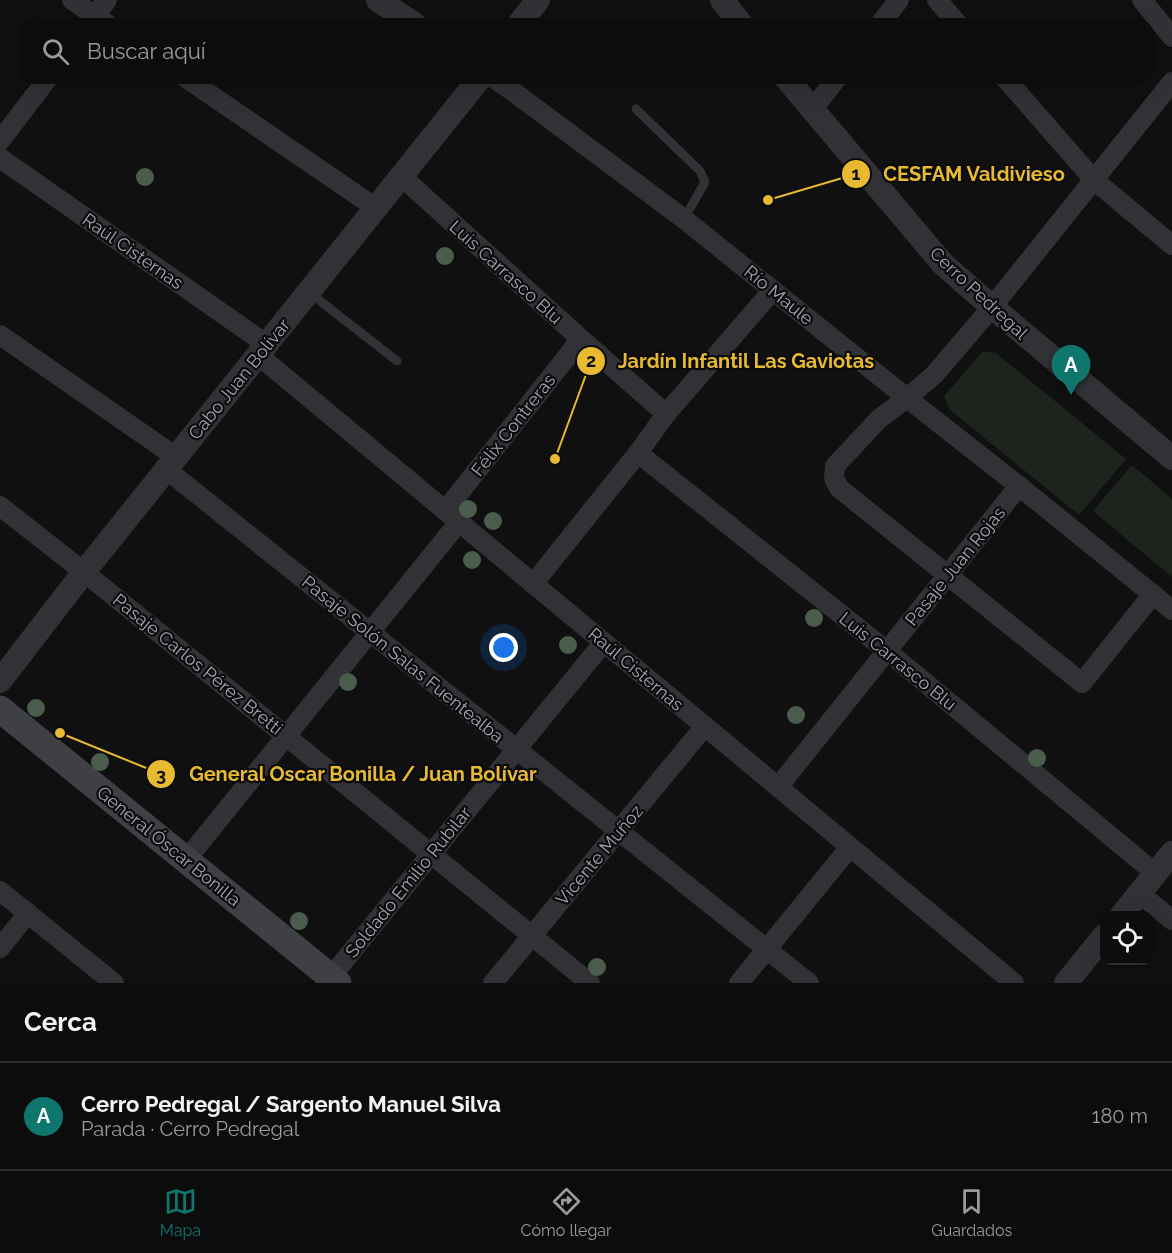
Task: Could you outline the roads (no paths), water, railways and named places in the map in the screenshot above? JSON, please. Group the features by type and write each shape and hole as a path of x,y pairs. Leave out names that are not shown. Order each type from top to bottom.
{"main road":[{"name":"General Óscar Bonilla","path":"0,709 331,981"}],"street":[{"path":"72,0 93,18"},
{"path":"98,18 107,0"},
{"path":"378,0 405,18"},
{"path":"524,18 538,0"},
{"path":"722,0 736,18"},
{"path":"884,18 898,0"},
{"path":"937,0 953,18"},
{"path":"1142,0 1172,37"},
{"path":"1153,594 1082,683 839,488 834,478 835,466 879,419 934,375 992,308 1172,82"},
{"path":"0,141 43,84"},
{"path":"195,84 376,208"},
{"name":"Cabo Juan Bolívar","path":"0,681 84,572 475,84"},
{"name":"Río Maule","path":"502,84 684,219 1172,610"},
{"name":"Cerro Pedregal","path":"791,84 943,264 992,308 1172,458"},
{"path":"812,110 832,84"},
{"path":"1010,84 1094,180 1172,244"},
{"name":"Raúl Cisternas","path":"0,158 262,350 452,517 1014,983"},
{"name":"Luis Carrasco Blu","path":"401,176 666,414"},
{"path":"532,584 638,453 666,414 773,290"},
{"name":"Pasaje Solón Salas Fuentealba","path":"0,335 171,463 370,632 809,983"},
{"name":"Félix Contreras","path":"186,860 370,632 581,339"},
{"name":"Luis Carrasco Blu","path":"638,453 887,651 1155,873"},
{"name":"Pasaje Juan Rojas","path":"778,787 1019,486"},
{"name":"Pasaje Carlos Pérez Bretti","path":"0,506 590,983"},
{"name":"Soldado Emilio Rubilar","path":"331,981 604,642"},
{"name":"Vicente Muñoz","path":"494,983 705,726"},
{"path":"739,983 850,847"},
{"path":"1124,911 1172,853"},
{"path":"0,891 114,983"},
{"path":"1139,893 1172,920"},
{"path":"0,948 28,913"},
{"path":"1066,983 1100,941"}],"lane":[{"path":"636,109 700,171 705,182 684,219"},
{"path":"309,292 397,361"}],"place":[{"name":"CESFAM Valdivieso","path":"768,200"},
{"name":"Cerro Pedregal / Sargento Manuel Silva","path":"1071,395"},
{"name":"Jardín Infantil Las Gaviotas","path":"555,459"},
{"name":"General Oscar Bonilla / Juan Bolívar","path":"60,733"}]}
